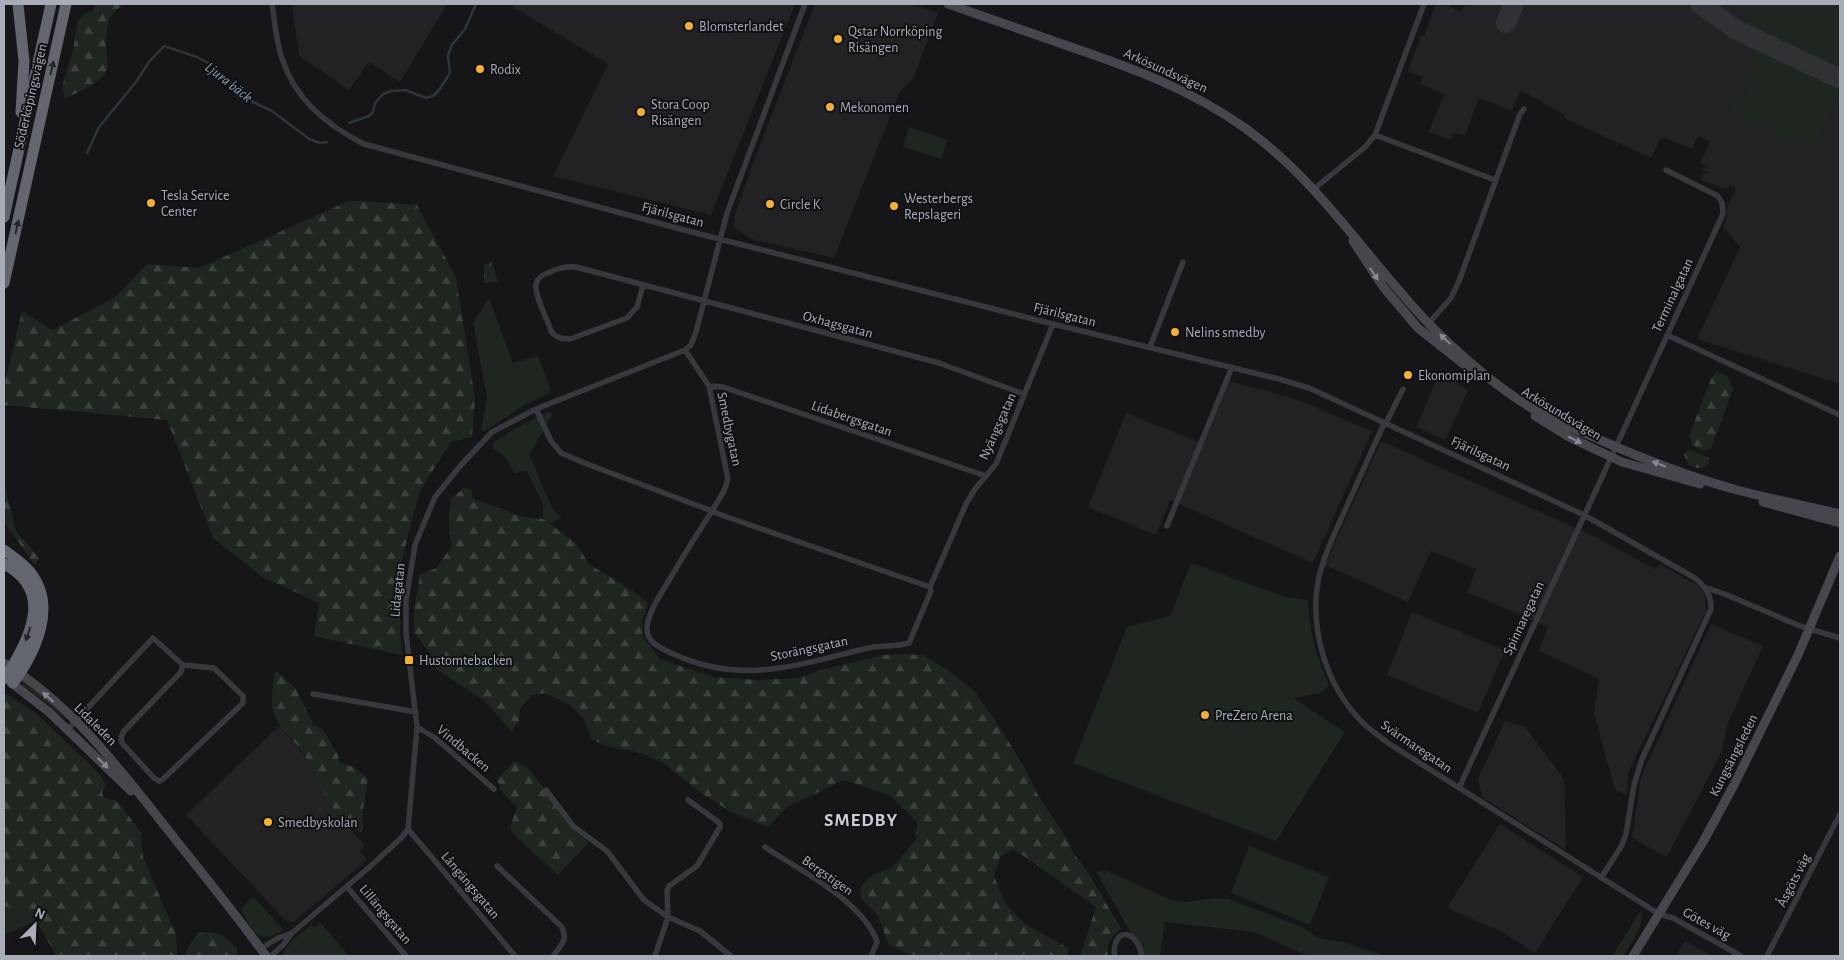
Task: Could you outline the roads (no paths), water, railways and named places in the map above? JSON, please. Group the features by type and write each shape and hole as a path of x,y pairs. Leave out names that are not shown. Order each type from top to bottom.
{"highway":[{"path":"13,173 22,98 24,61 18,4"},
{"name":"Söderköpingsvägen","path":"4,217 51,4"},
{"name":"Söderköpingsvägen","path":"4,283 66,4"},
{"path":"4,550 22,563 31,573 42,594 43,606 36,644 9,674"},
{"path":"4,564 26,579 34,608 25,643 9,674"}],"main road":[{"name":"Arkösundsvägen","path":"948,4 1150,75 1194,96 1246,129 1280,156 1314,189 1429,323 1507,392 1540,412 1616,447 1669,468 1738,490 1840,514"},
{"name":"Arkösundsvägen","path":"1338,218 1384,288 1422,331 1486,381 1569,437 1611,458 1657,473 1840,523"},
{"name":"Kungsängsleden","path":"1633,956 1703,842 1735,783 1810,629 1840,556"},
{"name":"Lidaleden","path":"9,674 76,721 114,762 263,952"},
{"name":"Lidaleden","path":"9,674 156,816"}],"street":[{"name":"Fjärilsgatan","path":"272,4 282,60 291,80 303,99 330,125 346,136 364,144 719,239 1053,324 1232,367 1309,388 1584,515 1695,578 1707,588 1727,594 1810,629 1840,638"},
{"path":"685,350 694,339 727,213 805,4"},
{"path":"1314,189 1365,147 1375,135 1424,4"},
{"path":"1422,331 1451,298 1459,281 1495,180 1520,114 1524,109"},
{"path":"1375,135 1495,180"},
{"name":"Terminalgatan","path":"1611,458 1723,214 1722,203 1718,196 1666,170"},
{"path":"1150,347 1183,262"},
{"name":"Oxhagsgatan","path":"643,285 637,307 627,318 570,339 564,339 552,333 537,292 536,284 540,276 568,266 643,285 939,362 1024,394"},
{"name":"Nyängsgatan","path":"930,587 966,504 975,489 996,464 1053,324"},
{"path":"1667,335 1840,415"},
{"name":"Smedbygatan","path":"685,350 709,386 728,479 724,491 712,510"},
{"name":"Lidagatan","path":"408,829 417,727 406,634 406,600 415,544 436,497 461,465 492,432 536,409 685,350"},
{"path":"1167,526 1232,367"},
{"name":"Lidabergsgatan","path":"709,386 723,387 986,476"},
{"name":"Svärmaregatan","path":"1403,389 1328,548 1320,570 1316,598 1318,636 1327,668 1338,688 1363,723 1388,743 1659,914"},
{"path":"536,409 550,441 561,453 724,516 930,587"},
{"name":"Spinnaregatan","path":"1459,788 1611,458"},
{"name":"Storängsgatan","path":"712,510 650,616 647,628 649,637 655,645 687,660 739,671 781,669 871,647 909,643 931,591 930,587"},
{"path":"1601,878 1622,845 1626,834 1634,785 1642,759 1711,609 1711,598 1707,588"},
{"path":"68,729 153,638 183,666 214,668 243,696 244,703 162,780 159,781 154,778 122,743 121,737 124,731 180,672 183,666"},
{"path":"313,694 416,712"},
{"name":"Vindbacken","path":"417,727 434,737 494,789"},
{"path":"546,790 573,826 607,851 644,900 668,917 700,931 731,956"},
{"path":"655,956 668,917 667,891 669,886 697,866 720,827 717,821 688,800"},
{"name":"Åsgöts väg","path":"1767,956 1840,814"},
{"path":"271,956 292,933 390,849 408,829"},
{"name":"Långängsgatan","path":"408,829 515,956"},
{"name":"Bergstigen","path":"765,847 835,893 862,918 874,933 877,942 871,956"},
{"path":"497,866 561,926 565,933 565,939 553,956"},
{"name":"Lillängsgatan","path":"347,887 406,956"},
{"name":"Götes väg","path":"1659,914 1672,918 1741,956"},
{"path":"263,952 278,938 292,933"},
{"path":"1116,956 1113,950 1114,942 1119,937 1126,935 1132,937 1137,943 1142,956"}],"waterway":[{"name":"Ljura bäck","path":"349,123 369,116 373,112 375,103 383,94 391,91 405,90 426,98 433,96 450,73 448,55 452,45 465,29 476,4"},
{"name":"Ljura bäck","path":"87,153 99,127 136,82 149,62 164,46 197,57 212,65 253,102 272,111 309,139 320,143 327,142"}],"place":[{"name":"Blomsterlandet","path":"689,26"},
{"name":"Qstar Norrköping Risängen","path":"838,39"},
{"name":"Rodix","path":"480,69"},
{"name":"Mekonomen","path":"830,107"},
{"name":"Stora Coop Risängen","path":"641,112"},
{"name":"Tesla Service Center","path":"151,203"},
{"name":"Circle K","path":"770,204"},
{"name":"Westerbergs Repslageri","path":"894,206"},
{"name":"Nelins smedby","path":"1175,332"},
{"name":"Ekonomiplan","path":"1408,375"},
{"name":"Hustomtebacken","path":"409,660"},
{"name":"PreZero Arena","path":"1205,715"},
{"name":"Smedbyskolan","path":"268,822"}],"district":[{"name":"SMEDBY","path":"861,819"}]}
